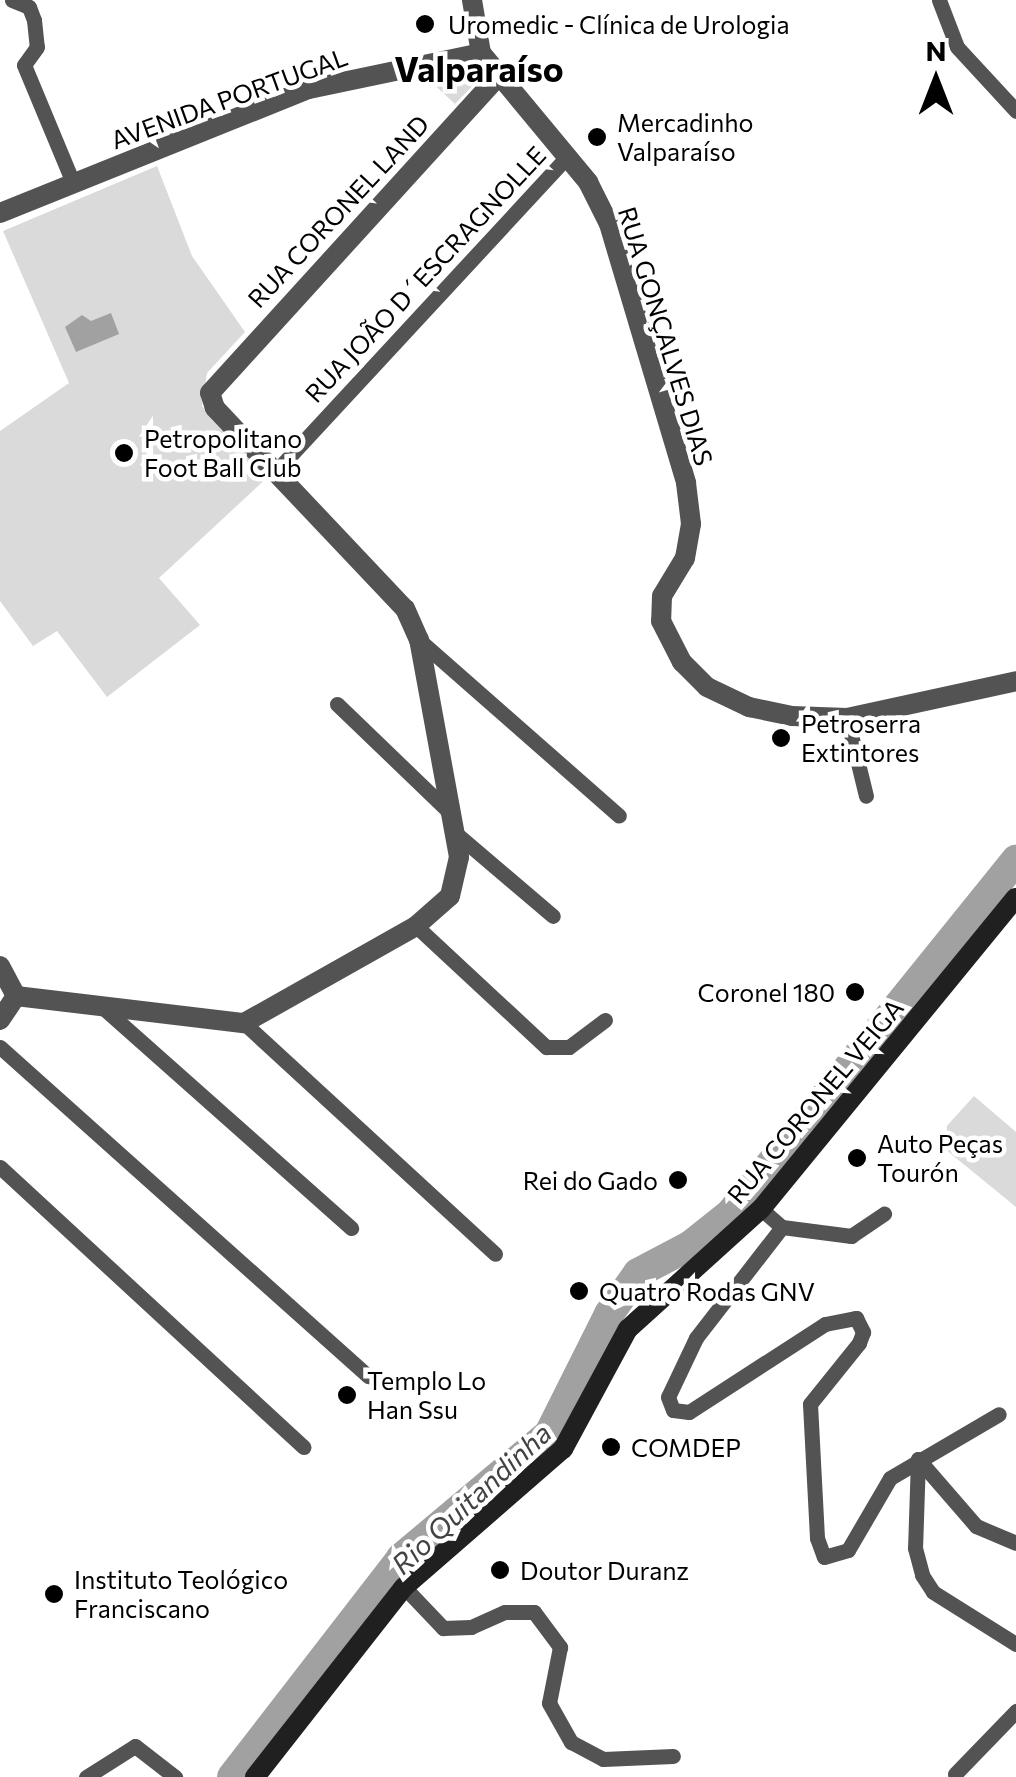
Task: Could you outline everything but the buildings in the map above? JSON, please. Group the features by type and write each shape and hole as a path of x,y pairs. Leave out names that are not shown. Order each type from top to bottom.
{"main road":[{"name":"RUA CORONEL VEIGA","path":"256,1777 404,1587 563,1449 628,1329 761,1209 1016,898"}],"street":[{"path":"12,0 29,7 34,20 37,46 24,65 73,183"},
{"name":"RUA GONÇALVES DIAS","path":"472,0 481,52 568,156 608,224 686,483 691,524 685,558 662,596 669,644 707,687 749,707 847,718 1016,681"},
{"path":"940,0 957,46 1016,112"},
{"name":"AVENIDA PORTUGAL","path":"0,213 309,90 481,52"},
{"name":"RUA CORONEL LAND","path":"277,470 215,408 214,381 499,75"},
{"name":"RUA JOÃO D´ESCRAGNOLLE","path":"277,470 568,156"},
{"path":"244,1023 416,926 455,886 459,857 418,640 395,593 277,470"},
{"path":"418,640 619,816"},
{"path":"337,704 450,820 553,916"},
{"path":"847,718 866,796"},
{"path":"416,926 546,1046 569,1047 605,1020"},
{"path":"0,966 16,996"},
{"path":"16,996 244,1023 495,1254"},
{"path":"0,1020 16,996"},
{"path":"100,1005 351,1228"},
{"path":"0,1047 368,1376"},
{"path":"0,1167 303,1447"},
{"path":"761,1209 782,1228 851,1236 884,1214"},
{"path":"782,1228 696,1338 669,1404 688,1412 825,1324 856,1318 863,1332 859,1342 810,1404 816,1538 824,1557 848,1550 890,1478 999,1414"},
{"path":"918,1459 976,1526 1016,1543"},
{"path":"918,1459 915,1548 922,1575 933,1592 1016,1644"},
{"path":"404,1587 443,1628 471,1627 505,1612 534,1612 560,1647 549,1703 571,1742 603,1759 673,1756"},
{"path":"955,1774 1016,1711"},
{"path":"86,1777 134,1746 175,1777"}],"shaded area":[{"path":"470,73 477,81 455,104 430,81"},
{"name":"Petropolitano Foot Ball Club","path":"157,166 192,256 245,332 207,373 202,406 270,475 159,578 200,625 107,697 57,631 33,646 0,601 0,431 69,383 3,231"},
{"path":"111,313 119,334 76,352 65,327 82,315 91,321"},
{"path":"974,1096 1016,1132 1016,1207 934,1140"}],"waterway":[{"name":"Rio Quitandinha","path":"232,1777 401,1558 549,1434 609,1314 638,1273 691,1245 731,1213 1016,860"}],"place":[{"name":"Uromedic - Clínica de Urologia","path":"425,24"},
{"name":"Mercadinho Valparaíso","path":"597,137"},
{"name":"Petropolitano Foot Ball Club","path":"124,453"},
{"name":"Petroserra Extintores","path":"781,738"},
{"name":"Coronel 180","path":"855,992"},
{"name":"Auto Peças Tourón","path":"857,1158"},
{"name":"Rei do Gado","path":"678,1180"},
{"name":"Quatro Rodas GNV","path":"579,1291"},
{"name":"Templo Lo Han Ssu","path":"347,1395"},
{"name":"COMDEP","path":"611,1447"},
{"name":"Doutor Duranz","path":"500,1570"},
{"name":"Instituto Teológico Franciscano","path":"54,1594"}],"district":[{"name":"Valparaíso","path":"479,68"}]}
